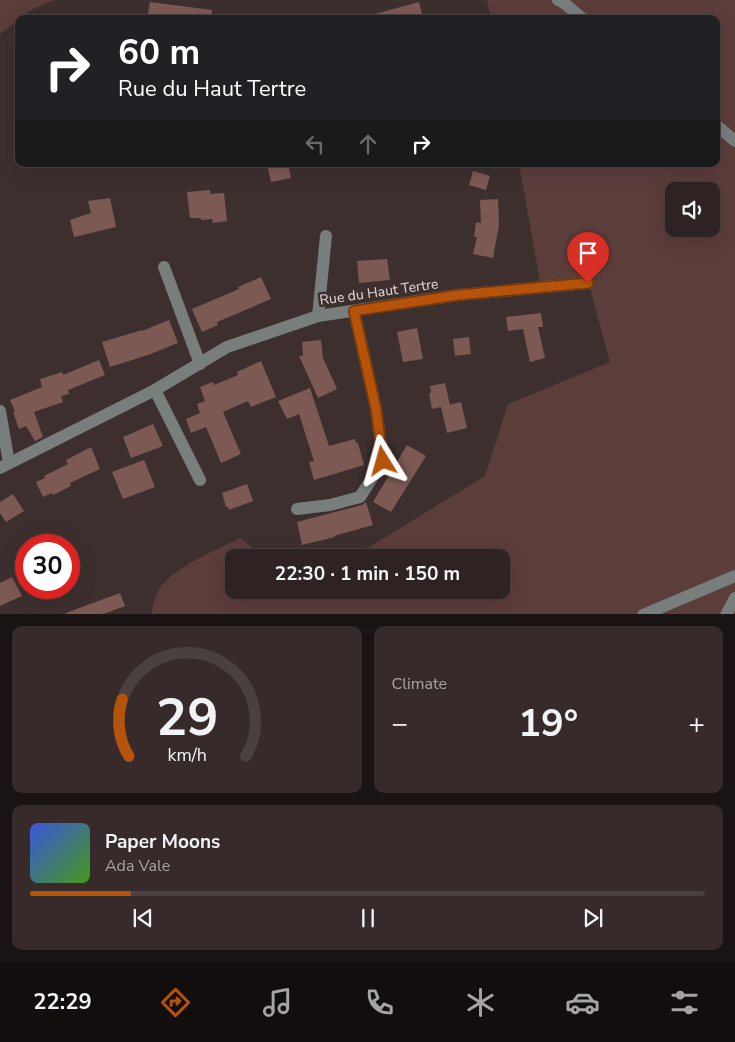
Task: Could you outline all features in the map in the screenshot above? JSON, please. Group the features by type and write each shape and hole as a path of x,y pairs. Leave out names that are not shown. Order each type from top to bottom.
{"street":[{"path":"558,0 579,15"},
{"path":"720,129 735,140"},
{"path":"318,316 326,236"},
{"path":"164,267 200,364"},
{"name":"Rue du Haut Tertre","path":"5,466 155,390 227,347 318,316 458,295 588,283"},
{"path":"297,509 330,505 360,497 383,461 376,409 354,311"},
{"path":"155,390 200,480"},
{"path":"0,411 5,466"},
{"path":"643,614 735,576"},
{"path":"726,614 735,598"}],"shaded area":[{"path":"0,0 54,0 33,9 25,15 15,15 15,23 0,34"},
{"path":"487,0 735,0 735,614 151,614 162,585 177,571 198,558 240,538 254,549 225,549 225,599 510,599 510,549 366,549 485,476 508,404 610,362 589,285 541,287 520,167 720,167 720,15 490,15"}],"building":[{"path":"150,2 212,10 211,15 148,15"},
{"path":"419,2 422,15 375,15"},
{"path":"268,167 289,167 291,178 271,182"},
{"path":"473,171 490,176 486,190 469,185"},
{"path":"210,190 210,194 224,193 227,221 213,223 212,219 190,218 187,192"},
{"path":"110,198 116,227 74,237 70,220 91,213 88,201"},
{"path":"498,199 499,225 493,258 473,254 477,237 474,237 476,222 481,223 480,200"},
{"path":"387,259 390,280 359,283 357,261"},
{"path":"261,277 271,299 217,322 218,325 202,332 192,309 239,289 238,287"},
{"path":"541,313 543,327 538,327 545,358 530,362 523,329 508,331 506,317"},
{"path":"169,320 178,343 110,367 102,342 142,331"},
{"path":"417,328 423,359 403,362 397,332"},
{"path":"469,337 471,354 455,356 453,339"},
{"path":"321,340 323,358 337,389 318,398 299,356 303,356 302,342"},
{"path":"99,360 105,375 68,390 69,394 61,396 63,402 34,412 43,437 35,441 26,426 19,429 13,412 15,411 10,400 42,387 40,379 62,372 63,375"},
{"path":"261,361 276,397 251,407 248,401 223,412 241,454 221,463 206,427 191,433 186,419 200,413 197,404 205,401 200,387 213,382 214,385 238,375 237,372"},
{"path":"445,383 450,405 461,402 467,428 447,433 441,407 432,409 429,394 431,393 430,386"},
{"path":"310,388 329,446 355,439 356,443 358,443 364,465 314,480 309,462 314,461 299,414 287,419 278,401"},
{"path":"153,424 163,446 131,458 123,437"},
{"path":"407,445 426,456 391,512 373,502"},
{"path":"91,447 100,469 70,483 71,486 53,495 52,493 43,497 36,482 68,464 66,460"},
{"path":"144,460 155,487 123,499 112,472"},
{"path":"247,484 253,501 229,510 226,507 222,493"},
{"path":"13,494 24,511 6,522 0,513 0,502"},
{"path":"366,502 373,525 302,545 297,522 362,505"},
{"path":"12,577 15,583 15,599 0,606 0,583"},
{"path":"120,593 125,606 104,614 66,613"}],"route":[{"path":"383,461 376,409 354,311 458,295 588,283"}]}
